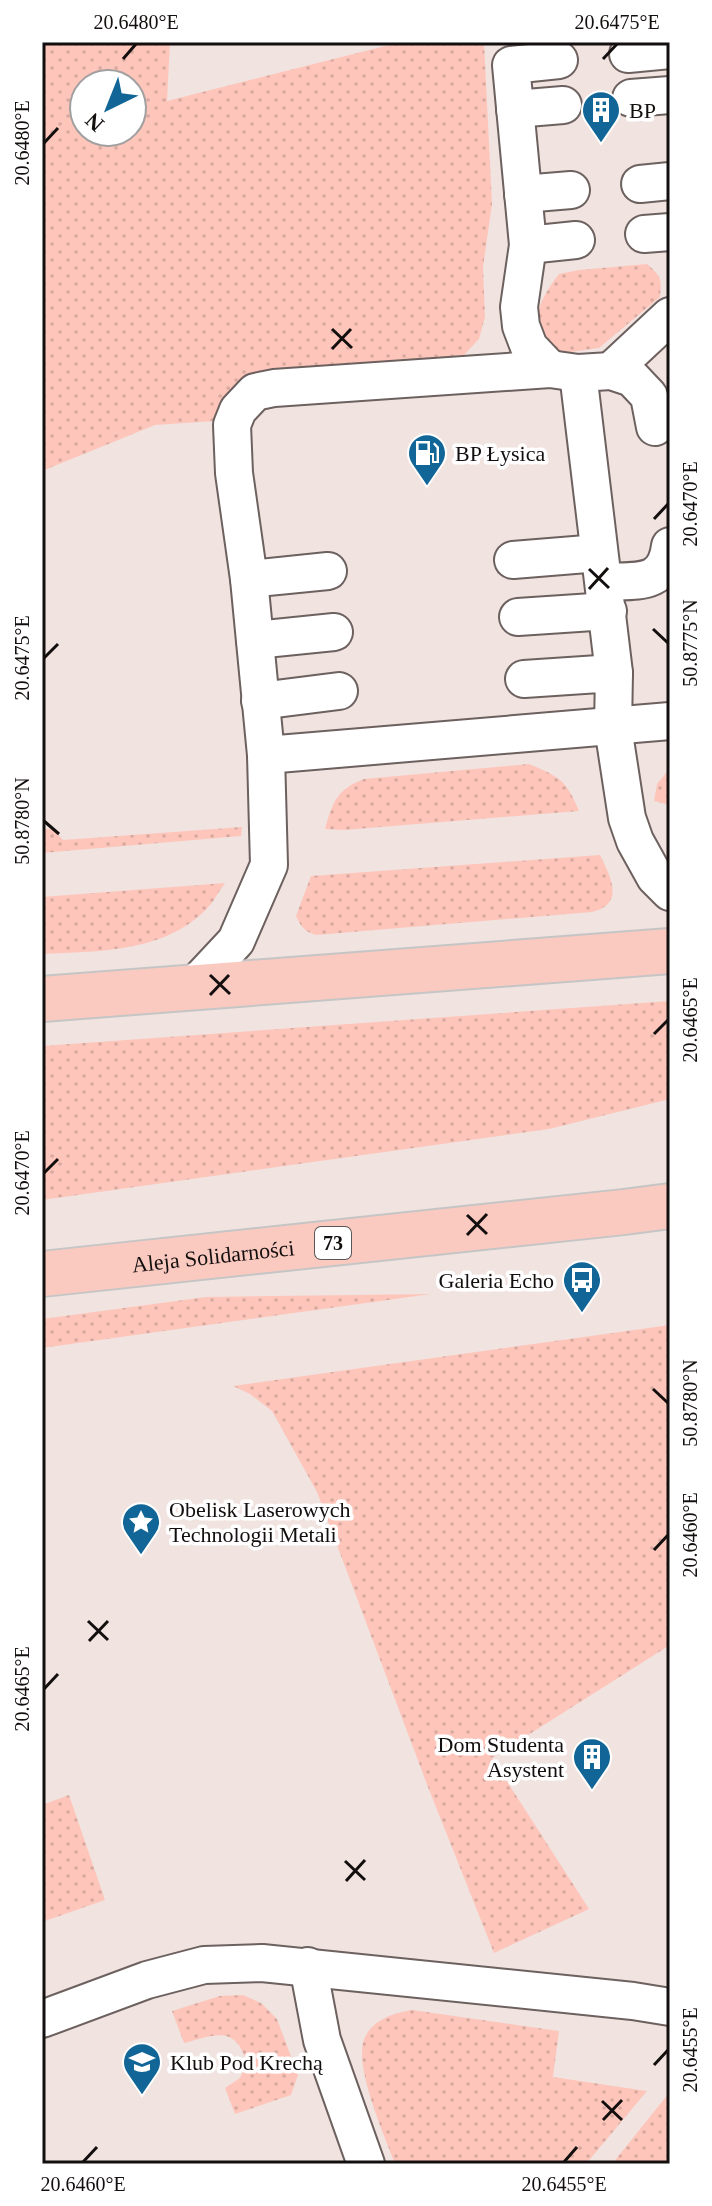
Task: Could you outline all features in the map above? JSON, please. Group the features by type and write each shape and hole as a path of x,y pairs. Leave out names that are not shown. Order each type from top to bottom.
{"main road":[{"path":"42,999 670,951"},
{"name":"Aleja Solidarności","path":"42,1274 670,1206"}],"lane":[{"path":"628,54 670,50"},
{"path":"559,60 511,65 528,245 519,307 521,326 529,347 579,371"},
{"path":"631,98 670,95"},
{"path":"515,109 563,105"},
{"path":"523,194 571,190"},
{"path":"528,245 576,240"},
{"path":"579,371 670,316"},
{"path":"579,371 614,673 613,727 627,818 635,841 655,877 670,892"},
{"path":"193,987 236,941 269,865 266,755 249,579 234,473 232,425 238,410 255,392 274,388 579,371 632,378 649,396 655,427"},
{"path":"513,560 604,582 644,580 658,575 668,561 670,546"},
{"path":"249,579 328,571"},
{"path":"518,617 604,582"},
{"path":"255,640 334,632"},
{"path":"524,679 614,673"},
{"path":"260,701 339,691"},
{"path":"266,755 670,721"},
{"path":"42,2019 147,1980 204,1965 262,1963 670,2007"},
{"path":"308,1966 322,2040 366,2164"},
{"path":"633,2001 670,1978"}],"shaded area":[{"path":"42,42 170,42 167,101 401,42 484,42 492,204 483,267 485,317 479,339 464,355 268,373 226,398 215,421 155,425 42,471"},
{"path":"647,264 660,278 660,297 599,348 564,353 551,345 542,334 538,325 540,307 559,274"},
{"path":"529,764 561,781 579,811 325,829 337,798 348,787 364,779"},
{"path":"670,768 670,805 654,801 657,784"},
{"path":"242,827 241,836 42,853 42,829 53,829 63,840"},
{"path":"600,855 611,880 612,896 603,908 592,912 316,935 304,928 296,916 311,876"},
{"path":"225,883 211,904 194,920 154,941 110,950 42,954 42,897"},
{"path":"670,1001 670,1099 549,1129 42,1200 42,1046"},
{"path":"431,1294 42,1348 42,1319 206,1297"},
{"path":"670,1325 670,1645 492,1758 589,1909 494,1953 317,1492 272,1411 250,1394 233,1386"},
{"path":"69,1795 105,1900 42,1922 42,1805"},
{"path":"243,1995 261,2003 277,2019 298,2075 291,2095 235,2114 225,2088 240,2078 247,2063 242,2051 236,2042 223,2035 184,2043 172,2011 220,1996"},
{"path":"412,2010 559,2031 553,2077 647,2091 586,2164 395,2164 371,2100 362,2049 365,2037 379,2021"},
{"path":"669,2093 670,2164 612,2164"}],"place":[{"name":"BP","path":"601,144"},
{"name":"BP Łysica","path":"427,487"},
{"name":"Galeria Echo","path":"582,1314"},
{"name":"Obelisk Laserowych Technologii Metali","path":"141,1556"},
{"name":"Dom Studenta Asystent","path":"592,1791"},
{"name":"Klub Pod Krechą","path":"142,2096"}]}
